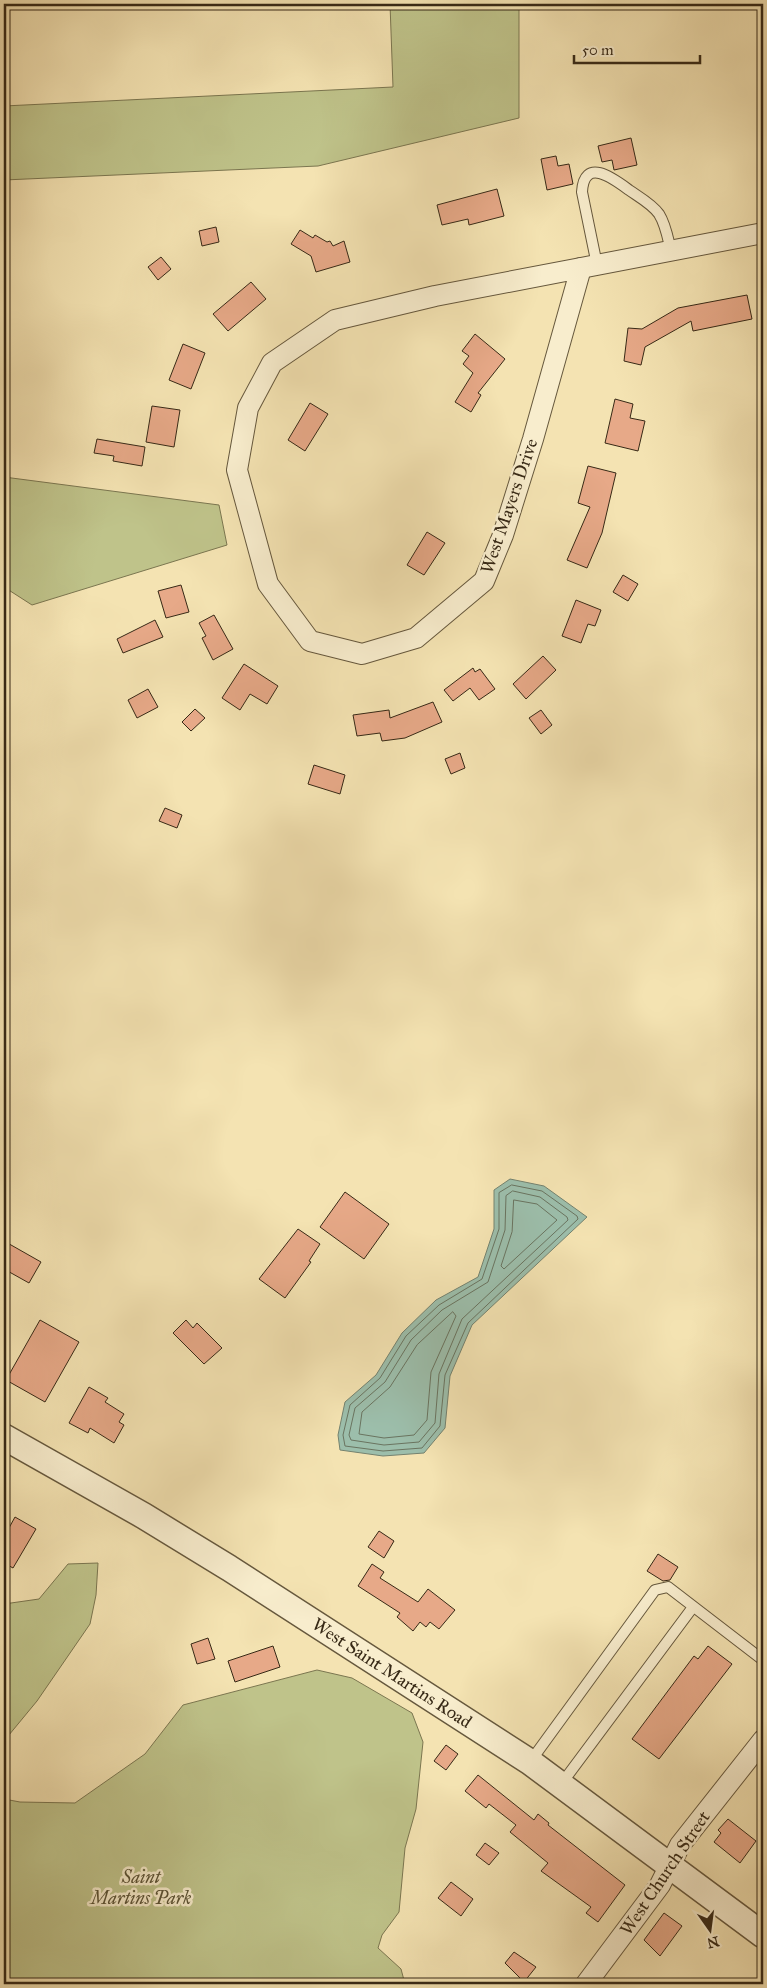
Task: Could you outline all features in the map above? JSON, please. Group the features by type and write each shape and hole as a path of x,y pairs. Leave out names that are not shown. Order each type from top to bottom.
{"street":[{"name":"West Mayers Drive","path":"589,267 503,534 484,581 416,638 362,654 310,641 268,584 237,470 248,408 272,363 335,320 435,296 763,233"},
{"name":"West Saint Martins Road","path":"4,1437 144,1516 229,1568 530,1762 763,1935"},
{"name":"West Church Street","path":"586,1984 660,1885 680,1845 763,1740"}],"lane":[{"path":"589,267 582,184 592,173 599,172 610,177 652,206 664,224 671,251"},
{"path":"530,1762 655,1590 668,1587 763,1660"},
{"path":"562,1784 693,1607"}],"green space":[{"path":"390,4 519,4 519,118 318,166 4,180 4,106 393,87"},
{"path":"4,477 219,505 227,545 32,605 4,587"},
{"path":"98,1563 96,1595 90,1624 37,1701 4,1741 4,1604 39,1599 68,1564"},
{"name":"Saint Martins Park","path":"317,1670 352,1678 412,1713 423,1742 416,1809 405,1848 399,1912 382,1935 378,1948 401,1969 405,1984 4,1984 4,1799 20,1802 75,1803 145,1754 183,1705"}],"water":[{"path":"510,1179 544,1186 587,1217 472,1325 450,1376 445,1428 424,1453 383,1456 340,1450 338,1435 345,1402 376,1375 402,1333 436,1300 478,1277 494,1229 494,1190"}],"building":[{"path":"631,138 637,165 614,170 612,160 602,162 598,146"},
{"path":"556,156 558,166 569,164 573,184 547,190 541,159"},
{"path":"497,189 504,216 469,225 468,219 442,225 437,205"},
{"path":"216,227 219,242 202,246 199,231"},
{"path":"300,230 313,238 315,235 327,242 330,241 333,246 344,241 350,262 316,272 311,256 291,244"},
{"path":"161,257 171,269 158,280 148,267"},
{"path":"251,282 266,299 228,331 213,314"},
{"path":"747,295 752,319 693,331 691,321 645,347 641,365 624,361 628,328 642,329 678,308"},
{"path":"475,334 505,359 478,393 481,395 471,412 455,402 473,373 463,364 469,356 462,351"},
{"path":"183,344 205,353 191,389 169,380"},
{"path":"615,399 633,404 630,418 645,421 638,451 605,443"},
{"path":"310,403 328,414 305,451 288,440"},
{"path":"152,406 180,410 174,447 146,442"},
{"path":"97,439 145,447 142,466 113,461 114,456 94,453"},
{"path":"588,466 616,473 602,533 587,568 567,560 590,507 578,503"},
{"path":"427,532 445,543 424,575 407,565"},
{"path":"623,575 638,584 628,601 613,592"},
{"path":"181,585 189,612 166,618 158,591"},
{"path":"576,600 601,610 595,626 588,624 581,643 562,636"},
{"path":"214,615 233,649 213,660 202,638 206,636 199,623"},
{"path":"155,620 163,637 123,653 117,639"},
{"path":"543,656 556,670 526,699 513,684"},
{"path":"244,664 278,686 267,704 250,694 240,710 222,698"},
{"path":"473,668 475,672 480,669 495,689 479,700 470,688 453,701 444,690"},
{"path":"148,689 158,707 137,718 128,700"},
{"path":"433,702 442,722 405,738 382,741 380,733 357,736 353,715 389,710 390,718"},
{"path":"195,709 205,718 191,731 182,722"},
{"path":"541,710 552,725 541,734 529,718"},
{"path":"460,753 465,768 451,774 445,759"},
{"path":"314,765 345,775 340,794 308,784"},
{"path":"165,808 182,815 177,828 159,821"},
{"path":"345,1192 389,1224 364,1259 320,1227"},
{"path":"298,1229 320,1244 309,1261 311,1262 285,1298 259,1279"},
{"path":"4,1241 41,1262 29,1283 4,1269"},
{"path":"40,1320 79,1342 45,1402 6,1380"},
{"path":"186,1320 193,1328 197,1323 222,1348 204,1364 173,1333"},
{"path":"89,1387 108,1398 105,1402 124,1414 119,1422 124,1425 114,1443 90,1428 88,1433 69,1423"},
{"path":"15,1517 36,1529 13,1568 4,1563 4,1537"},
{"path":"379,1531 394,1541 384,1558 368,1547"},
{"path":"658,1554 678,1567 670,1580 663,1581 647,1571"},
{"path":"372,1564 384,1572 380,1578 418,1602 428,1589 455,1610 439,1629 430,1622 426,1627 420,1622 413,1631 397,1617 400,1613 358,1586"},
{"path":"208,1638 215,1659 197,1664 191,1644"},
{"path":"273,1646 280,1667 235,1682 228,1661"},
{"path":"708,1646 732,1664 659,1759 632,1739 694,1656 698,1659"},
{"path":"446,1745 458,1754 446,1770 434,1761"},
{"path":"478,1775 534,1820 538,1814 549,1823 548,1825 625,1885 598,1922 586,1913 591,1907 541,1871 548,1863 510,1832 516,1825 489,1804 486,1808 465,1791"},
{"path":"728,1819 756,1841 740,1863 714,1842 721,1833 718,1830"},
{"path":"485,1843 499,1853 489,1865 476,1855"},
{"path":"451,1882 473,1899 461,1916 438,1898"},
{"path":"664,1913 682,1926 660,1956 644,1940"},
{"path":"514,1952 536,1967 524,1982 505,1963"}]}
